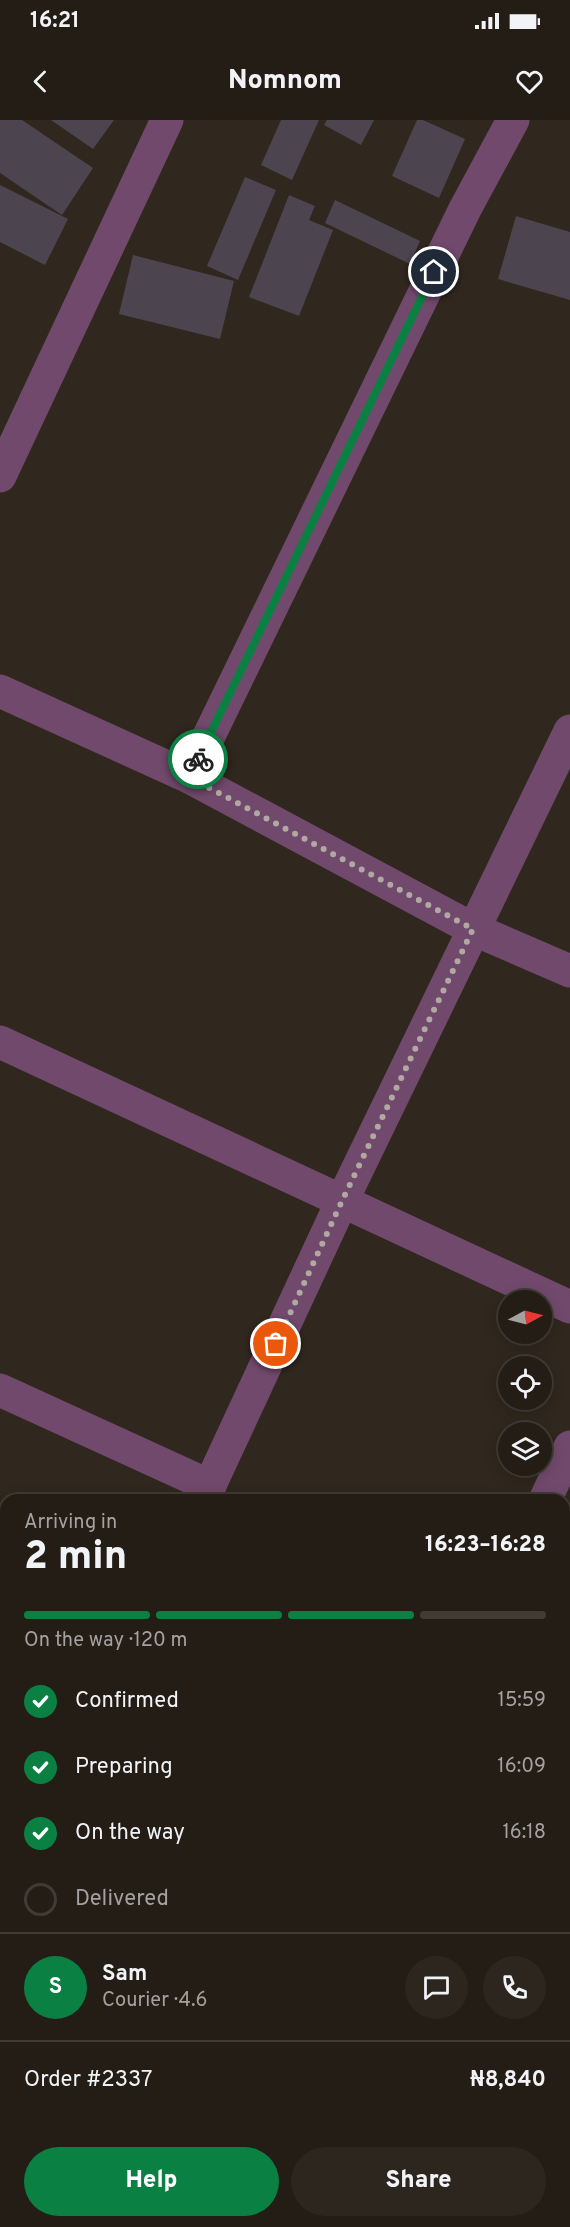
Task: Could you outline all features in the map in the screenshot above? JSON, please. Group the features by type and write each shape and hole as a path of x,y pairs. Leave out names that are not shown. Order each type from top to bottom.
{"street":[{"path":"0,476 167,120"},
{"path":"189,777 465,209 513,120"},
{"path":"0,691 189,777 473,929 570,971"},
{"path":"0,1390 206,1493 342,1201 570,731"},
{"path":"0,1042 570,1307"},
{"path":"548,1494 570,1447"}],"building":[{"path":"0,120 22,120 93,168 62,215 0,173"},
{"path":"51,120 114,120 93,149"},
{"path":"281,120 319,120 292,180 261,165"},
{"path":"327,120 374,120 361,145 324,125"},
{"path":"417,120 423,120 465,139 439,198 392,176"},
{"path":"245,177 276,190 238,280 207,266"},
{"path":"0,185 68,219 45,265 0,242"},
{"path":"289,195 315,206 309,220 333,230 299,316 249,297"},
{"path":"335,200 420,241 410,264 325,223"},
{"path":"516,216 570,232 570,300 498,279"},
{"path":"133,255 234,281 220,339 119,314"}],"way so far":[{"path":"198,759 189,777 473,929 276,1344"}],"route":[{"path":"198,759 434,272"}]}
